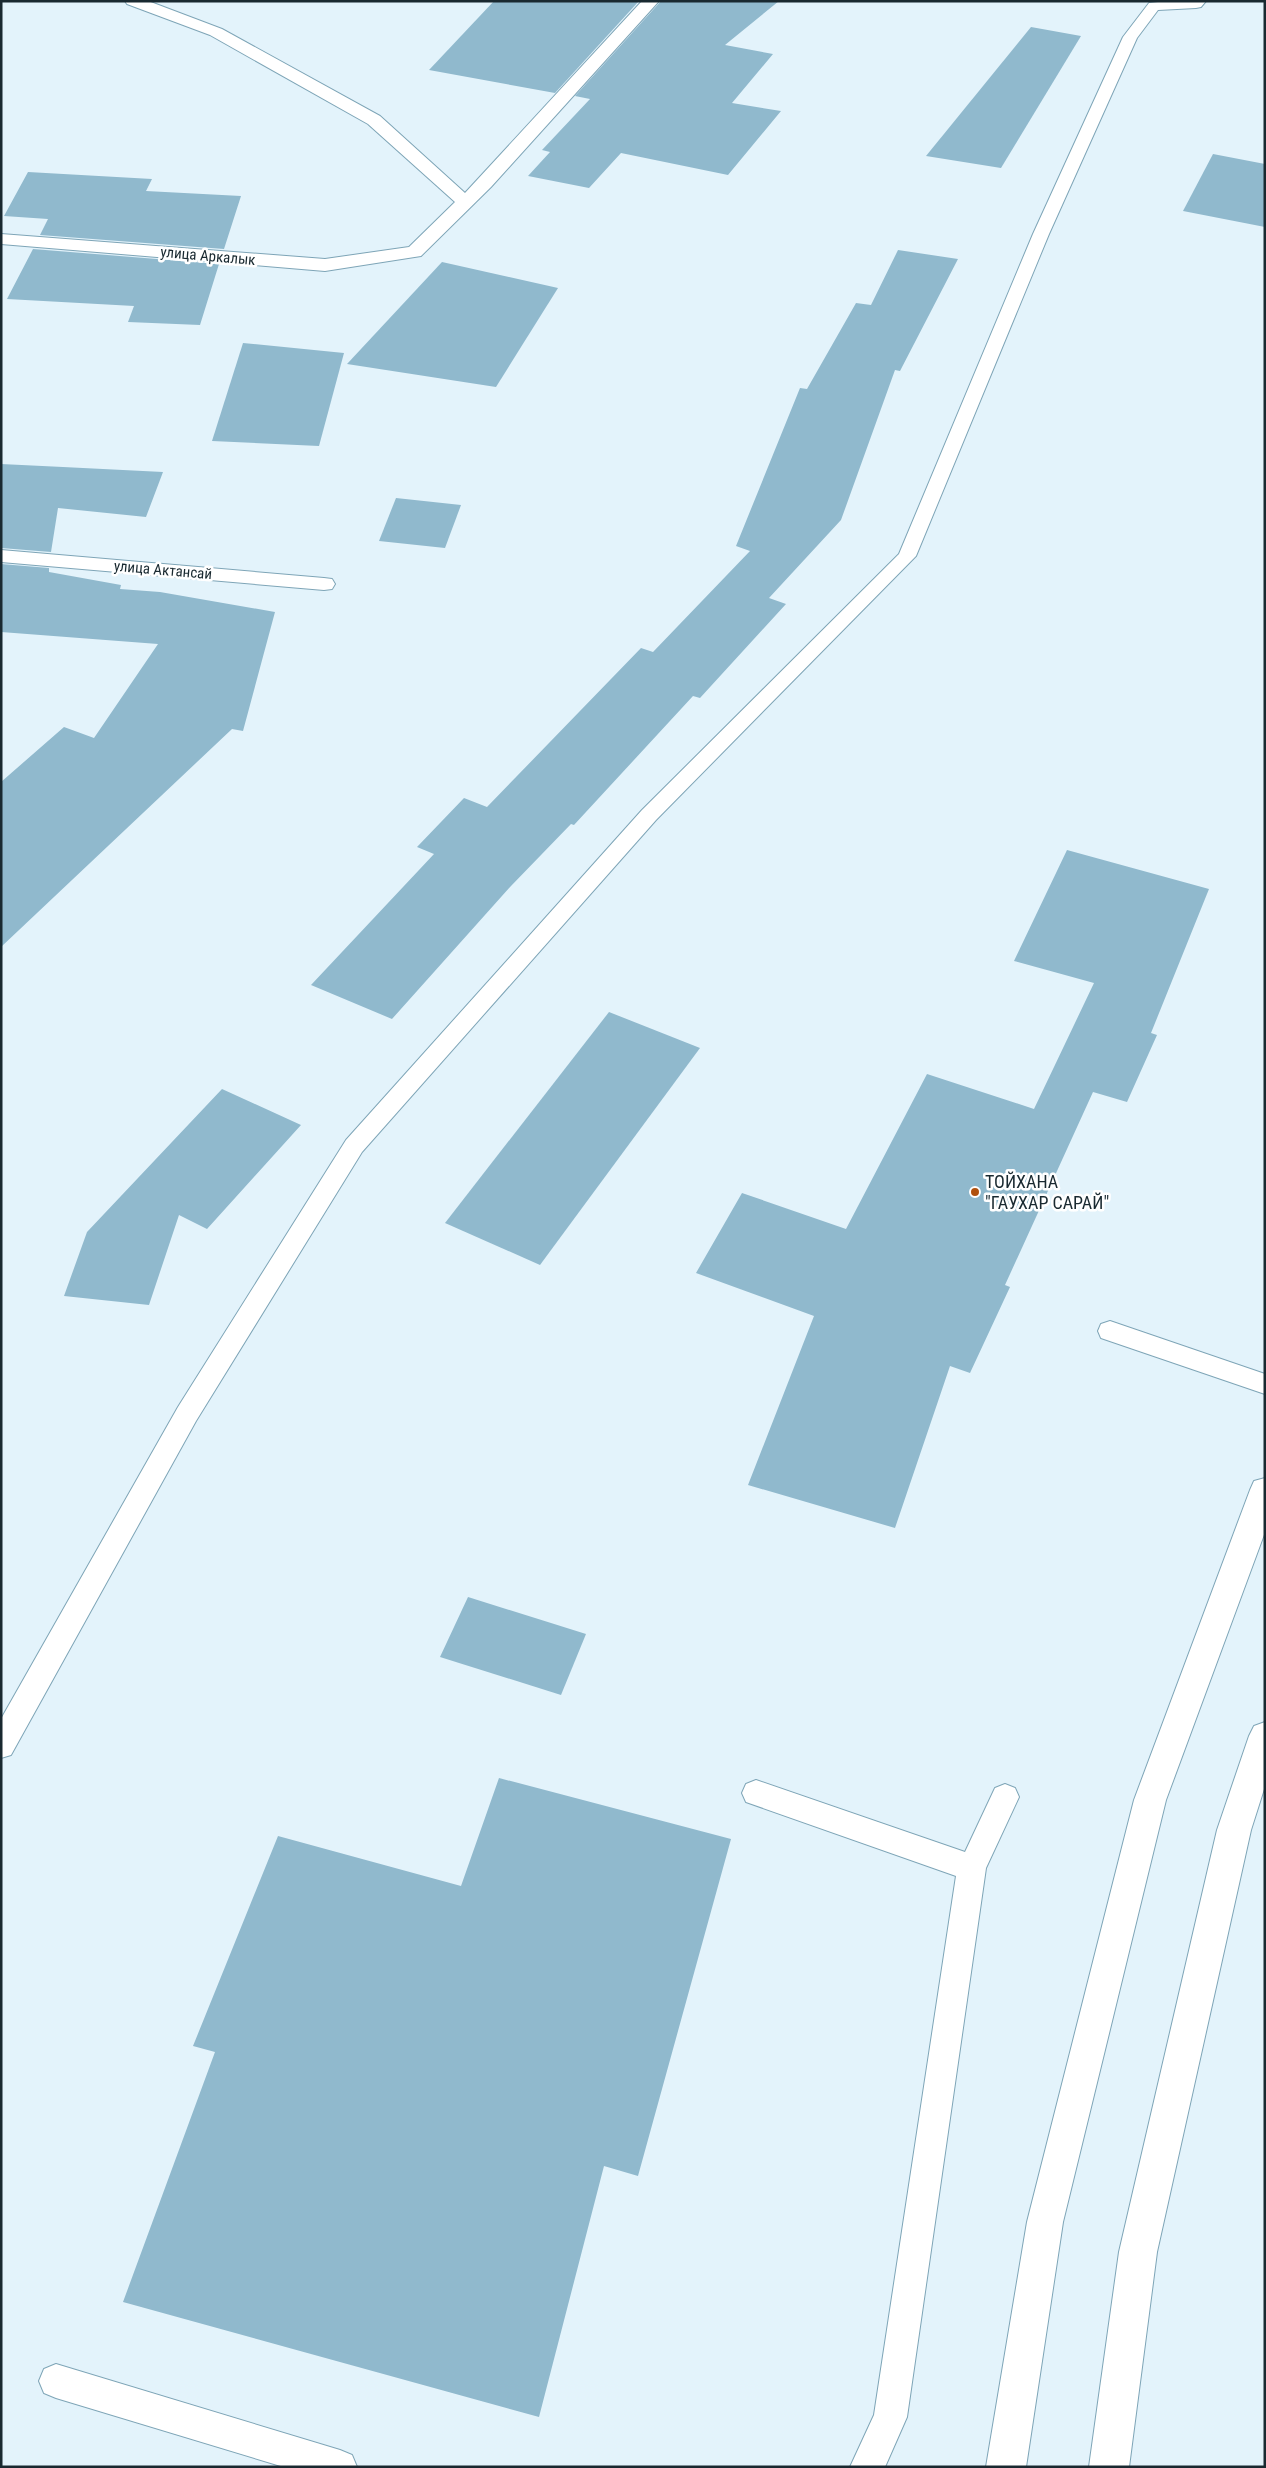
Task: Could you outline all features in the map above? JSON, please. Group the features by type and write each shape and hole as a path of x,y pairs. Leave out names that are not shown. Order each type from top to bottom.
{"main road":[{"path":"133,1 216,32 374,120 464,202 651,1"},
{"name":"улица Аркалык","path":"1,239 325,265 415,252 464,202"},
{"name":"улица Актансай","path":"1,556 324,584"},
{"path":"1006,2467 1046,2222 1150,1800 1265,1490"},
{"path":"1109,2467 1138,2252 1234,1830 1265,1736"}],"lane":[{"path":"1,1746 187,1414 354,1146 650,815 907,556 1041,234 1130,37 1154,6 1196,4 1200,1"},
{"path":"1110,1331 1265,1384"},
{"path":"756,1793 972,1868"},
{"path":"867,2467 890,2418 972,1868 1005,1797"},
{"path":"56,2381 340,2467"}],"building":[{"path":"494,1 639,1 555,93 429,70"},
{"path":"661,1 779,1 725,45 773,54 732,103 781,111 728,175 621,153 589,188 528,176 550,152 542,150 590,99 575,96"},
{"path":"1031,27 1081,36 1001,168 926,156"},
{"path":"1213,154 1265,164 1265,227 1183,211"},
{"path":"28,172 152,179 146,191 241,196 224,249 40,235 48,219 4,216"},
{"path":"33,249 219,264 200,325 128,322 134,306 7,299"},
{"path":"898,250 958,259 900,371 895,370 841,520 769,598 786,604 700,698 693,696 574,825 571,824 511,886 392,1019 311,985 434,854 417,847 464,798 487,807 641,648 653,652 750,551 736,546 800,388 807,389 856,303 871,305"},
{"path":"442,262 558,288 496,387 347,364"},
{"path":"243,343 344,353 319,446 212,441"},
{"path":"1,464 163,472 146,517 58,508 51,552 1,548"},
{"path":"396,498 461,505 445,548 379,541"},
{"path":"1,564 49,568 49,572 121,585 120,589 160,592 275,612 243,731 232,729 1,947 1,782 64,727 94,738 158,644 1,632"},
{"path":"1067,850 1209,889 1151,1033 1157,1035 1127,1102 1093,1092 1005,1285 1010,1287 970,1373 950,1366 895,1528 748,1485 814,1316 696,1273 742,1193 846,1229 927,1074 1034,1109 1094,983 1014,961"},
{"path":"609,1012 700,1048 540,1265 445,1223"},
{"path":"222,1089 301,1125 207,1229 179,1215 149,1305 64,1296 87,1232"},
{"path":"468,1597 586,1634 561,1695 440,1657"},
{"path":"499,1778 731,1839 638,2176 604,2166 539,2417 123,2302 215,2052 193,2046 278,1836 461,1886"}],"place":[{"name":"ТОЙХАНА \"ГАУХАР САРАЙ\"","path":"975,1192"}]}
